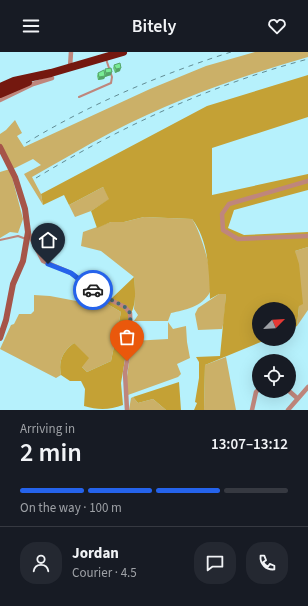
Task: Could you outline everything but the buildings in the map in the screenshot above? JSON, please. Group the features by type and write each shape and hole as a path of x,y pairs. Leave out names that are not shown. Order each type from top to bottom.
{"highway":[{"path":"3,92 52,76 70,67 123,52"}],"street":[{"path":"70,67 71,52"},
{"path":"0,100 3,92"},
{"path":"0,148 16,177 25,209 28,232 23,261 13,284 6,320 0,338"},
{"path":"308,181 229,204 222,214 223,230 238,239 308,236"},
{"path":"28,232 43,261 71,273 100,295 125,307 130,313 131,336 125,373 127,410"},
{"path":"288,410 308,387"},
{"path":"252,410 255,398"}],"lane":[{"path":"79,97 107,86 113,80 106,57"},
{"path":"0,240 18,236 27,239"}],"shaded area":[{"path":"255,52 308,52 308,57 258,72 184,99 135,120 92,143 32,177 41,194 43,205 24,174 41,165 33,159 13,169 0,144 0,134 15,120 22,133 17,136 24,147 150,89 206,66"},
{"path":"308,75 308,117 212,148 212,195 308,174 308,190 234,210 228,228 244,235 308,232 308,247 295,251 299,264 303,304 299,306 297,326 296,302 252,302 252,346 205,365 204,410 194,410 197,403 195,402 199,378 199,362 196,357 220,356 226,294 219,294 210,299 205,247 198,228 192,219 144,217 124,222 111,222 97,228 91,211 109,199 103,187 69,205 64,195 43,205 41,194 207,106"},
{"path":"10,169 23,219 18,233 10,232 0,238 0,172"},
{"path":"103,187 110,199 91,211 75,217 69,205"},
{"path":"144,217 192,219 203,244 209,267 211,286 207,297 193,307 171,313 168,321 134,321 138,315 134,309 134,277 101,251 81,246 83,232 111,222 124,222"},
{"path":"308,247 308,310 297,326 299,306 295,251"},
{"path":"134,277 135,301 130,315 131,324 121,383 123,405 104,409 84,406 85,389 81,381 70,381 61,375 60,365 62,357 67,349 74,343 89,358 82,367 87,372 111,361 121,312 92,295 95,289 112,298"},
{"path":"219,294 226,294 222,329 198,330 195,314 198,308"},
{"path":"34,295 50,296 87,303 92,295 121,312 111,361 87,372 82,367 74,343 64,353 60,365 61,375 56,378 0,349 11,325 14,324 19,314 31,314 34,311"},
{"path":"168,322 173,329 186,326 190,358 177,364 181,374 178,377 128,395 126,384 132,341 168,339"},
{"path":"226,357 236,410 204,410 205,365"},
{"path":"179,382 181,410 166,410 153,399 138,403 133,397"},
{"path":"133,397 138,403 153,399 166,410 129,410 131,398"}],"railway":[{"path":"26,143 100,103 178,70 231,52"},
{"path":"36,178 134,124 202,94 272,69 308,59"}],"way so far":[{"path":"93,290 125,307 130,313 131,336 127,361"}],"route":[{"path":"48,264 71,273 93,290"}]}
